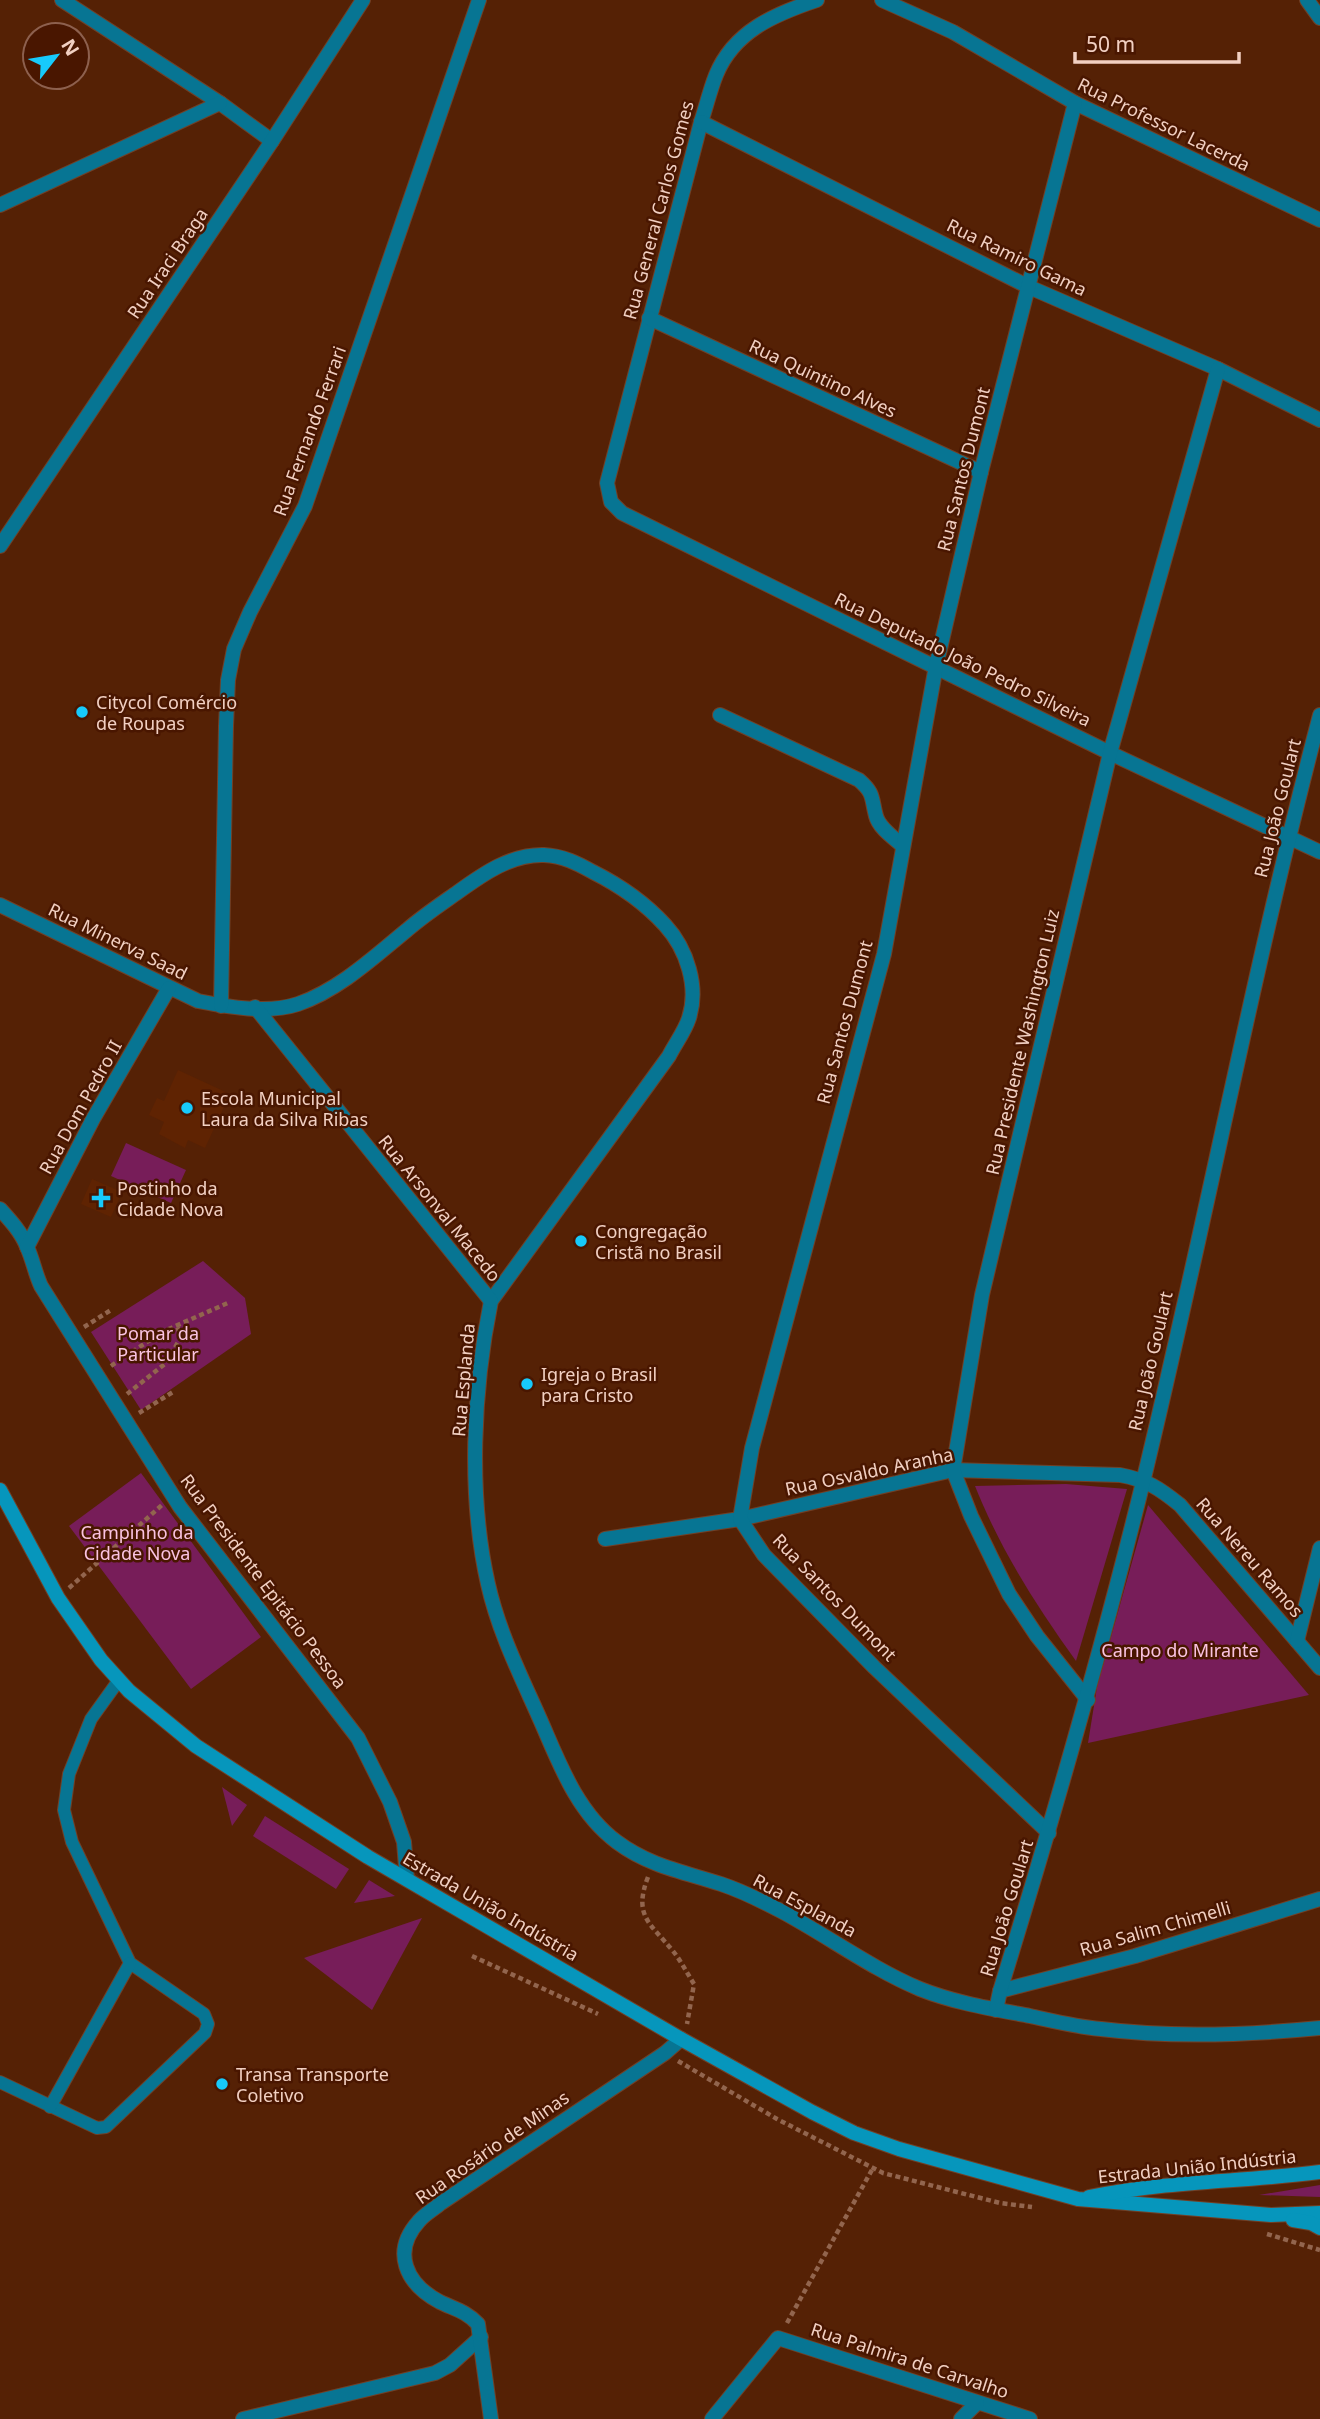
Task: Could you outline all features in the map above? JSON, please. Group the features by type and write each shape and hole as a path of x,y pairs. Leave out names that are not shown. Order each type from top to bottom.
{"main road":[{"name":"Estrada União Indústria","path":"0,1490 58,1598 101,1660 155,1714 222,1764 407,1879 812,2112 854,2133 899,2149 1077,2199 1271,2215 1320,2213"},
{"name":"Estrada União Indústria","path":"1077,2199 1131,2189 1320,2172"},
{"path":"1271,2215 1311,2223 1320,2228"}],"street":[{"path":"62,0 220,103 272,141"},
{"name":"Rua Iraci Braga","path":"0,546 272,141 363,0"},
{"name":"Rua Fernando Ferrari","path":"221,1006 226,726 228,680 234,649 250,612 305,506 479,0"},
{"name":"Rua General Carlos Gomes","path":"607,483 716,73 736,43 756,25 817,0"},
{"name":"Rua Professor Lacerda","path":"882,0 953,33 1075,103 1320,220"},
{"path":"1307,0 1320,18"},
{"path":"0,205 220,103"},
{"name":"Rua Santos Dumont","path":"1049,1833 874,1667 764,1555 740,1518 752,1448 884,954 936,666 981,472 1075,103"},
{"name":"Rua Ramiro Gama","path":"701,122 1029,286 1218,369 1320,420"},
{"name":"Rua Quintino Alves","path":"649,318 981,472"},
{"name":"Rua Presidente Washington Luiz","path":"953,1470 982,1295 1110,753 1218,369"},
{"name":"Rua Deputado João Pedro Silveira","path":"607,483 611,502 622,513 1110,753 1320,852"},
{"path":"720,715 859,780 873,797 880,824 903,846"},
{"name":"Rua João Goulart","path":"996,2010 1087,1700 1143,1480 1288,838 1320,715"},
{"name":"Rua Esplanda","path":"221,1006 296,1005 326,991 356,972 416,922 487,871 513,860 542,855 567,858 619,885 649,908 669,930 687,962 694,994 688,1020 669,1056 491,1301 481,1350 476,1472 479,1528 488,1584 501,1629 572,1789 592,1818 614,1840 638,1857 764,1901 889,1974 922,1989 996,2010 1098,2029 1148,2034 1216,2035 1320,2028"},
{"name":"Rua Minerva Saad","path":"0,905 169,988 198,1001 221,1006"},
{"name":"Rua Dom Pedro II","path":"27,1247 93,1119 169,988"},
{"name":"Rua Arsonval Macedo","path":"255,1007 491,1301"},
{"name":"Rua Presidente Epitácio Pessoa","path":"0,1209 10,1219 27,1247 32,1268 41,1286 173,1495 358,1738 394,1812 404,1842 407,1879"},
{"path":"953,1470 971,1516 1009,1594 1037,1636 1087,1700"},
{"name":"Rua Osvaldo Aranha","path":"605,1539 740,1518 953,1470 1120,1475 1143,1480"},
{"name":"Rua Nereu Ramos","path":"1143,1480 1180,1505 1320,1668"},
{"path":"1297,1641 1320,1548"},
{"name":"Rua Salim Chimelli","path":"1000,1991 1135,1956 1320,1899"},
{"name":"Rua Rosário de Minas","path":"491,2419 478,2324 468,2313 440,2302 424,2291 411,2277 405,2265 404,2248 419,2221 481,2174 665,2053 681,2039"},
{"path":"243,2419 435,2373 450,2365 481,2337"},
{"path":"712,2419 778,2338"},
{"name":"Rua Palmira de Carvalho","path":"778,2338 1030,2419"},
{"path":"961,2419 977,2403"}],"lane":[{"path":"0,2082 97,2128 106,2127 205,2033 208,2024 204,2014 130,1963 72,1842 64,1810 69,1774 91,1719 119,1680"},
{"path":"50,2106 130,1963"}],"path":[{"path":"109,1367 162,1332 230,1302"},
{"path":"83,1327 111,1310"},
{"path":"127,1394 166,1363 181,1337 177,1326"},
{"path":"138,1413 173,1392"},
{"path":"58,1598 173,1495"},
{"path":"649,1873 642,1893 645,1920 674,1952 694,1984 686,2030 681,2039"},
{"path":"778,2338 873,2168"}],"shaded area":[{"name":"Escola Municipal Laura da Silva Ribas","path":"178,1070 230,1094 205,1148 188,1140 185,1148 159,1134 164,1122 149,1115 157,1098 164,1101"},
{"name":"Postinho da Cidade Nova","path":"92,1179 122,1192 111,1217 81,1204"}],"green space":[{"path":"126,1143 186,1170 171,1203 111,1176"},
{"name":"Pomar da Particular","path":"203,1261 245,1298 251,1334 141,1410 91,1332"},
{"name":"Campinho da Cidade Nova","path":"141,1473 261,1637 191,1689 69,1526"},
{"name":"Campo do Mirante","path":"1066,1484 1127,1489 1076,1661 1020,1577 975,1486"},
{"name":"Campo do Mirante","path":"1148,1505 1309,1695 1088,1743 1097,1687"},
{"path":"222,1787 247,1805 232,1826"},
{"path":"265,1816 349,1869 336,1889 253,1836"},
{"path":"369,1880 395,1896 354,1903"},
{"path":"422,1918 372,2010 304,1958"},
{"path":"1320,2185 1320,2197 1259,2195"}],"place":[{"name":"Citycol Comércio de Roupas","path":"82,712"},
{"name":"Escola Municipal Laura da Silva Ribas","path":"187,1108"},
{"name":"Postinho da Cidade Nova","path":"101,1198"},
{"name":"Congregação Cristã no Brasil","path":"581,1241"},
{"name":"Igreja o Brasil para Cristo","path":"527,1384"},
{"name":"Transa Transporte Coletivo","path":"222,2084"}]}
